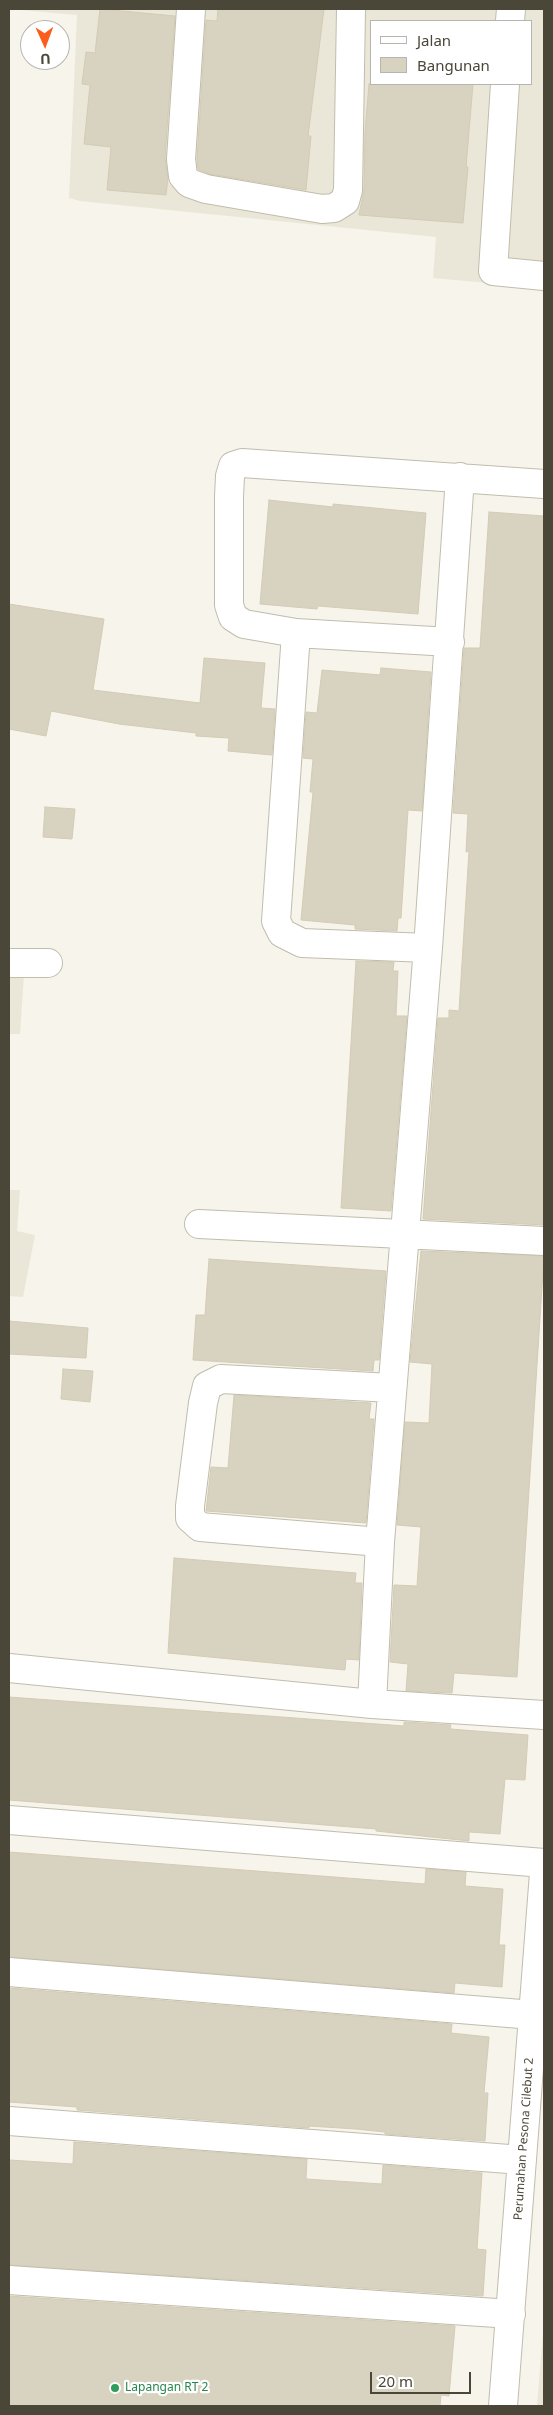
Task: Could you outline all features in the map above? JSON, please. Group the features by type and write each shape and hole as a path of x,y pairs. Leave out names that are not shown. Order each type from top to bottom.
{"street":[{"path":"191,9 181,159 183,176 189,182 206,189 322,209 334,208 345,201 348,190 351,9"},
{"path":"506,85 493,271 544,276"},
{"path":"450,642 296,632 244,624 233,617 228,605 230,476 233,466 242,463 544,484"},
{"path":"372,1704 380,1542 407,1233 450,642 460,477"},
{"path":"296,632 276,921 282,934 302,943 428,948"},
{"path":"9,963 48,963"},
{"path":"199,1224 544,1241"},
{"path":"380,1542 200,1527 190,1518 190,1506 203,1403 207,1386 221,1379 392,1388"},
{"path":"9,1668 372,1704 544,1715"},
{"path":"9,1820 544,1863"},
{"name":"Perumahan Pesona Cilebut 2","path":"503,2406 544,1873"},
{"path":"9,1972 534,2015"},
{"path":"9,2121 522,2160"},
{"path":"9,2280 511,2314"}],"shaded area":[{"path":"9,9 544,9 544,288 433,278 436,237 80,201 69,198 77,15"},
{"path":"9,974 24,975 20,1034 9,1034"},
{"path":"9,1190 20,1190 17,1231 35,1235 23,1297 9,1296"},
{"path":"544,2321 544,2406 537,2406"}],"building":[{"path":"100,9 175,16 165,158 168,178 166,195 107,190 111,147 84,144 90,85 82,84 86,52 95,53"},
{"path":"218,9 324,9 308,136 311,136 306,190 210,174 198,169 197,159 206,20 217,21"},
{"path":"369,84 473,85 463,223 359,215 364,190 365,132"},
{"path":"269,500 333,507 333,504 426,513 418,614 318,606 317,609 260,604"},
{"path":"489,512 544,516 544,1225 423,1219 438,1018 449,1018 449,1010 459,1011 469,851 466,852 468,814 453,813 464,648 480,648"},
{"path":"9,604 104,619 93,690 200,703 204,658 265,663 261,708 275,709 272,755 228,751 229,738 196,736 196,733 119,724 51,711 46,736 9,729"},
{"path":"381,668 431,672 422,811 408,810 401,918 398,918 397,931 355,929 355,925 301,920 313,792 310,792 313,759 303,758 306,712 317,713 322,670 380,675"},
{"path":"45,807 75,809 72,839 43,837"},
{"path":"356,961 394,962 393,971 398,971 396,1016 407,1016 391,1211 341,1208"},
{"path":"421,1251 544,1256 517,1677 454,1673 452,1693 406,1691 408,1664 390,1662 394,1585 417,1586 421,1527 397,1525 405,1422 429,1423 432,1364 410,1362"},
{"path":"209,1259 386,1271 379,1360 374,1360 373,1371 193,1360 196,1315 205,1315"},
{"path":"9,1321 88,1328 86,1358 9,1354"},
{"path":"63,1369 93,1371 90,1402 61,1399"},
{"path":"234,1395 371,1403 369,1419 374,1419 366,1523 206,1511 211,1467 228,1468"},
{"path":"174,1558 356,1573 355,1583 362,1583 359,1660 346,1659 345,1670 168,1653"},
{"path":"9,1697 404,1726 404,1722 451,1725 450,1729 528,1735 525,1780 505,1779 500,1834 469,1832 469,1841 376,1831 376,1829 9,1800"},
{"path":"9,1852 425,1884 426,1869 466,1872 465,1886 503,1889 499,1945 505,1945 502,1987 455,1983 454,1993 9,1957"},
{"path":"9,1988 452,2024 451,2033 489,2037 484,2093 488,2093 485,2141 385,2134 385,2132 356,2129 309,2126 309,2128 77,2110 77,2107 9,2102"},
{"path":"74,2142 307,2159 306,2179 382,2184 383,2165 482,2173 477,2249 486,2250 483,2296 9,2265 9,2160 73,2164"},
{"path":"9,2296 455,2326 449,2396 441,2395 440,2406 9,2406"}],"place":[{"name":"Lapangan RT 2","path":"115,2388"}]}
